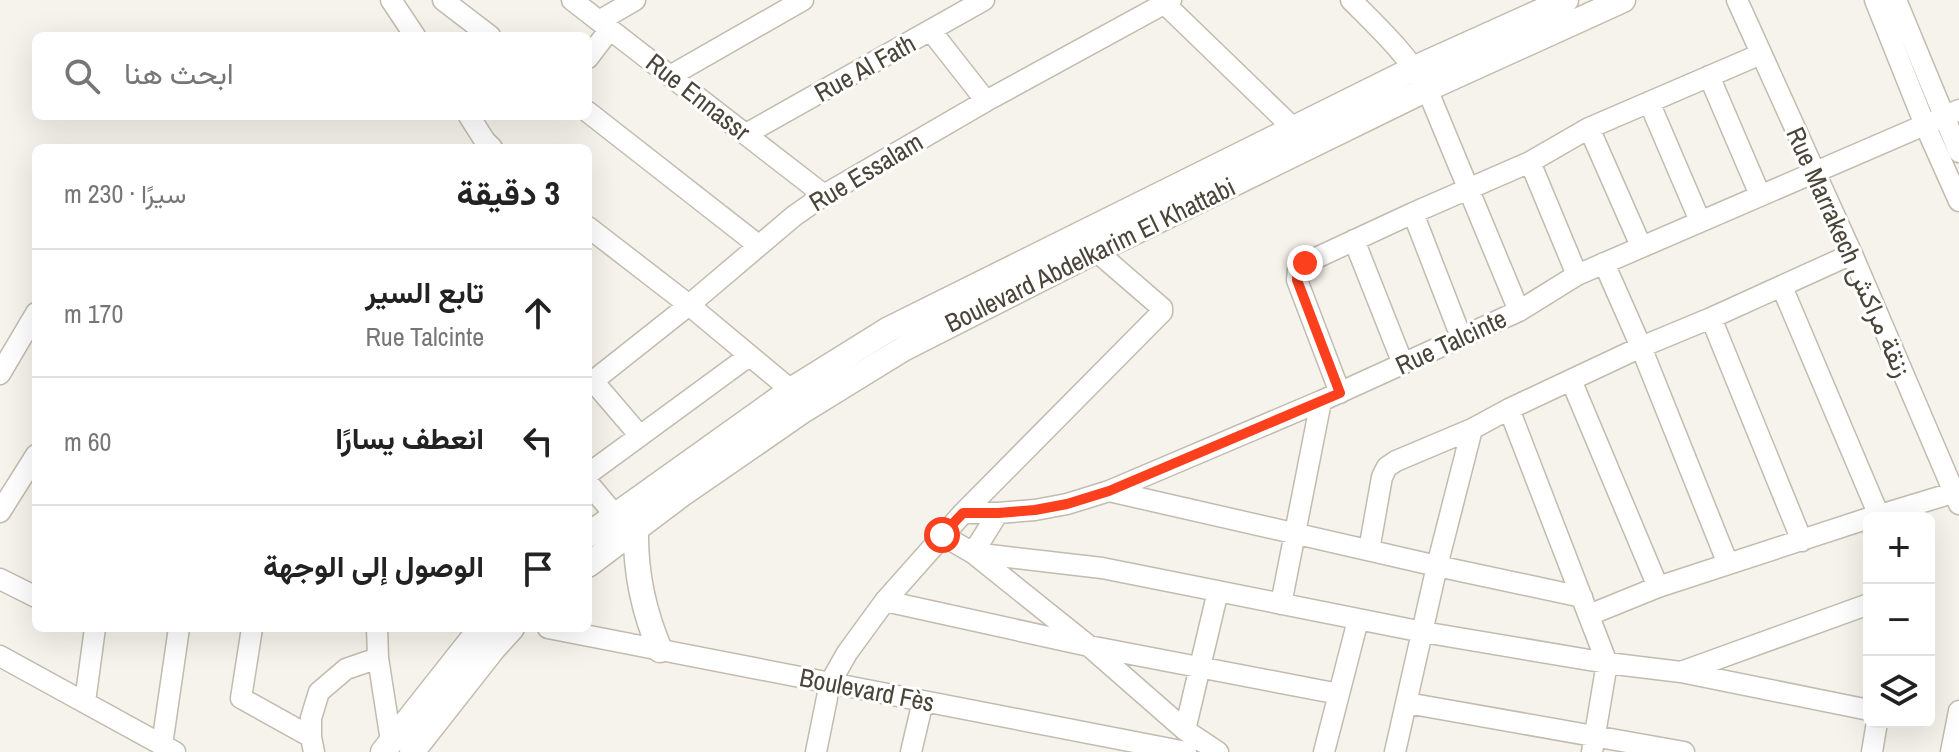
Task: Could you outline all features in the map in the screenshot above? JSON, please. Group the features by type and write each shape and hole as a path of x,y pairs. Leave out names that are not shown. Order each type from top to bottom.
{"street":[{"path":"391,0 412,32"},
{"path":"443,0 485,32"},
{"name":"Rue Ennassr","path":"572,0 824,195"},
{"path":"592,50 605,25 635,0"},
{"path":"670,76 803,0"},
{"name":"Rue Al Fath","path":"746,134 984,0"},
{"path":"1351,0 1421,78 1519,311"},
{"name":"Boulevard Abdelkarim El Khattabi","path":"592,532 791,390 912,317 1089,242 1421,78 1566,0"},
{"name":"Boulevard Abdelkarim El Khattabi","path":"1421,78 1623,0"},
{"name":"Rue Marrakech زنقة مراكش","path":"1737,0 1957,496"},
{"path":"1875,0 1943,117 1959,201"},
{"path":"1896,0 1959,152"},
{"path":"1168,2 1281,116 1298,139"},
{"name":"Rue Essalam","path":"592,381 824,195 986,101 1168,2"},
{"path":"931,31 986,101"},
{"path":"1340,393 1296,275 1301,265 1530,162 1589,128 1761,54"},
{"path":"1709,76 1760,195"},
{"path":"1649,102 1700,221"},
{"path":"592,115 758,245"},
{"name":"Rue Talcinte","path":"963,513 1046,508 1109,491 1340,393 1519,311 1577,275 1641,246 1943,117"},
{"path":"472,120 488,144"},
{"path":"1589,128 1641,246"},
{"path":"1530,162 1577,275"},
{"path":"1413,213 1461,337"},
{"path":"592,230 791,390"},
{"path":"1354,240 1403,364"},
{"path":"816,752 830,683 847,653 885,601 963,513 1162,312 1162,308 1089,242"},
{"name":"Boulevard Abdelkarim El Khattabi","path":"592,562 804,410 869,368 1089,242"},
{"path":"1369,550 1382,477 1387,467 1396,461 1472,429 1641,347 1852,254"},
{"path":"1604,263 1728,564"},
{"path":"1782,287 1873,512"},
{"path":"1711,318 1802,541"},
{"path":"0,374 32,320"},
{"path":"592,471 749,356"},
{"path":"1571,380 1658,587"},
{"path":"592,385 640,436"},
{"path":"1281,604 1321,401"},
{"path":"1509,409 1607,663 1593,744"},
{"path":"1395,752 1472,429"},
{"path":"0,512 32,461"},
{"path":"592,488 615,515"},
{"path":"1109,491 1437,566 1586,606 1658,587 1863,521"},
{"path":"1895,512 1957,496"},
{"path":"973,553 998,513"},
{"path":"636,529 640,591 660,650"},
{"path":"942,535 973,553 1089,646 1185,730 1218,752"},
{"path":"973,553 1102,568 1358,620 1607,663 1681,672 1863,709"},
{"path":"0,579 32,595"},
{"path":"1185,730 1218,591"},
{"path":"885,601 1089,646 1339,694"},
{"path":"1681,672 1863,606"},
{"path":"1324,752 1358,620"},
{"path":"85,702 94,632"},
{"path":"0,656 168,748 179,632"},
{"path":"251,632 241,698 313,745"},
{"path":"377,632 378,658 395,748"},
{"path":"395,748 478,632"},
{"path":"395,748 508,632"},
{"name":"Boulevard Fès","path":"568,632 923,701 1093,743 1186,752"},
{"path":"313,745 311,718 319,692 346,669 378,658"},
{"path":"911,752 923,701"},
{"path":"1407,703 1593,744 1684,752"},
{"path":"1951,752 1959,711"},
{"path":"1872,752 1876,728"}],"route":[{"path":"942,535 963,513 1035,510 1109,491 1340,393 1297,280 1298,270 1305,263"}]}
